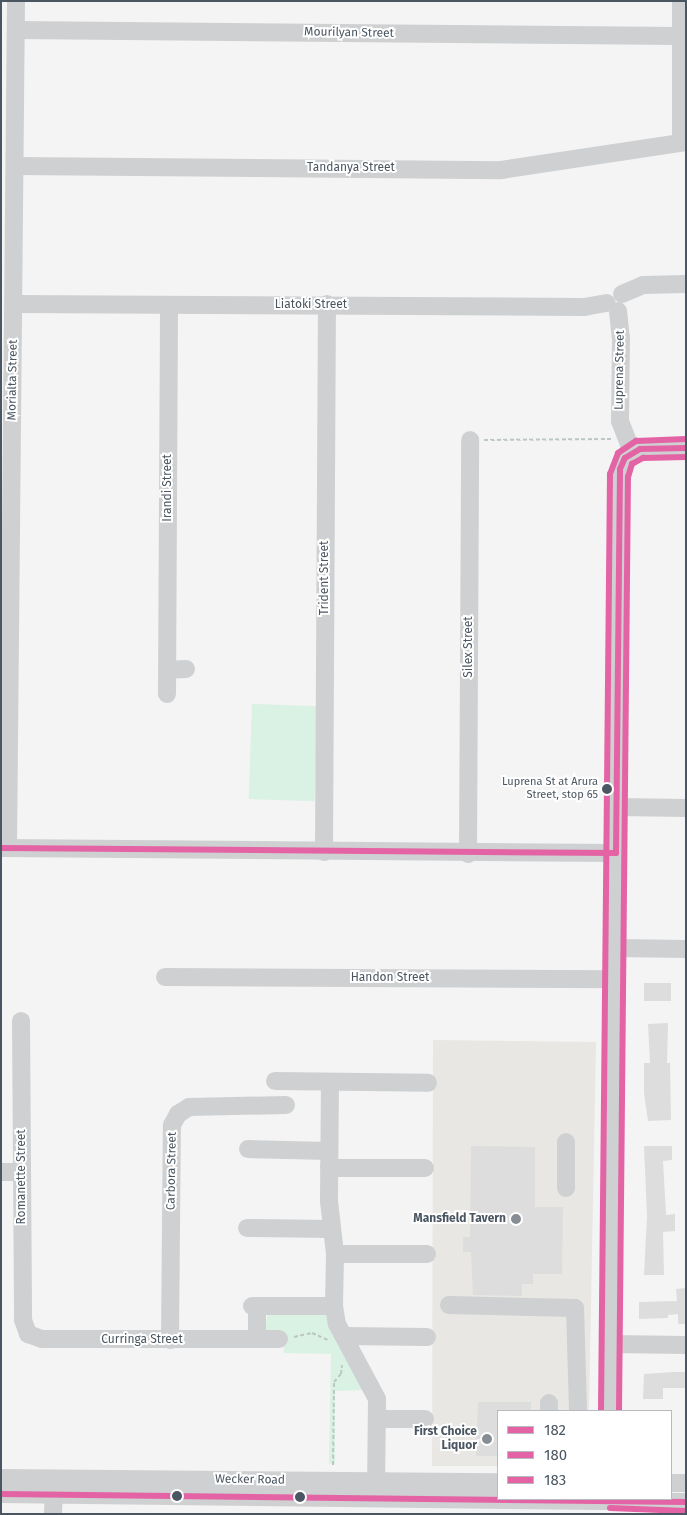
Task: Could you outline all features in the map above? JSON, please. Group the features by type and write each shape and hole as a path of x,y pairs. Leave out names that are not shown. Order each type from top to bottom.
{"street":[{"name":"Morialta Street","path":"5,848 14,304 16,1"},
{"path":"681,1 683,142"},
{"name":"Mourilyan Street","path":"16,30 681,36"},
{"name":"Tandanya Street","path":"15,166 501,170 683,142"},
{"name":"Liatoki Street","path":"14,304 169,306 327,304 584,307 616,303 643,285 686,284"},
{"name":"Luprena Street","path":"616,303 621,338 620,421 632,453"},
{"name":"Trident Street","path":"324,852 327,304"},
{"name":"Irandi Street","path":"167,694 169,306"},
{"name":"Silex Street","path":"468,854 470,440"},
{"path":"610,1410 619,475 621,464 632,453 648,448 686,448"},
{"path":"167,670 186,669"},
{"path":"616,807 686,808"},
{"path":"5,848 468,854 616,853"},
{"path":"615,948 686,949"},
{"name":"Handon Street","path":"165,977 615,979"},
{"name":"Romanette Street","path":"21,1020 23,1320 28,1334"},
{"path":"330,1082 329,1159 335,1254 334,1306 338,1340 373,1388 377,1399 376,1488"},
{"path":"269,1092 330,1082 428,1083"},
{"name":"Carbora Street","path":"170,1340 172,1125 178,1114 189,1106 269,1092 286,1104"},
{"path":"566,1142 566,1188"},
{"path":"248,1149 425,1168"},
{"path":"1,1172 22,1172"},
{"path":"246,1228 332,1229"},
{"path":"335,1254 427,1254"},
{"path":"449,1305 575,1308 578,1410"},
{"path":"257,1339 254,1309 334,1306"},
{"name":"Curringa Street","path":"28,1334 42,1339 279,1339"},
{"path":"338,1340 427,1337"},
{"path":"611,1344 686,1345"},
{"path":"378,1419 425,1419"},
{"name":"Wecker Road","path":"1,1478 54,1486 376,1488 430,1498 497,1499"},
{"name":"Wecker Road","path":"430,1498 497,1482"},
{"path":"672,1483 686,1483"},
{"path":"53,1514 54,1486"},
{"name":"Wecker Road","path":"1,1494 54,1486"},
{"name":"Wecker Road","path":"610,1500 686,1502"}],"path":[{"path":"470,440 616,438"},
{"path":"279,1339 312,1333 338,1340"},
{"path":"333,1468 334,1382 340,1374 342,1363"}],"shaded area":[{"path":"433,1040 596,1042 589,1410 497,1410 497,1466 432,1466"}],"green space":[{"path":"252,704 318,706 315,801 249,799"},
{"path":"268,1312 326,1313 367,1390 335,1391 335,1463 329,1464 331,1354 284,1353 283,1334 265,1331"}],"building":[{"path":"644,983 671,983 671,1001 644,1001"},
{"path":"668,1023 667,1063 670,1063 671,1120 648,1121 644,1093 644,1063 650,1063 648,1024"},
{"name":"Mansfield Tavern","path":"471,1146 535,1147 535,1207 563,1207 562,1274 533,1274 533,1284 522,1284 522,1296 473,1295 471,1252 463,1252 463,1237 470,1237"},
{"path":"644,1146 672,1146 672,1160 663,1161 666,1215 675,1214 675,1231 663,1232 664,1275 644,1275 647,1216"},
{"path":"686,1288 686,1324 678,1324 678,1314 668,1315 668,1318 639,1319 639,1302 677,1301 676,1289"},
{"path":"686,1372 686,1388 663,1388 663,1399 643,1399 644,1374"},
{"name":"First Choice Liquor","path":"478,1402 531,1402 531,1410 497,1410 497,1456 476,1456"}],"transit line":[{"name":"183","path":"601,1410 610,474 618,453 636,441 686,439"},
{"name":"182","path":"616,853 620,469 625,458 640,449 686,448"},
{"name":"180","path":"619,1410 628,477 632,464 643,458 686,457"},
{"name":"182","path":"1,848 616,853"},
{"name":"182","path":"1,1494 497,1500"},
{"name":"182","path":"515,1500 686,1502"},
{"name":"180","path":"610,1508 686,1511"}],"place":[{"name":"Luprena St at Arura Street, stop 65","path":"607,789"},
{"name":"Mansfield Tavern","path":"516,1219"},
{"name":"First Choice Liquor","path":"487,1439"}]}
